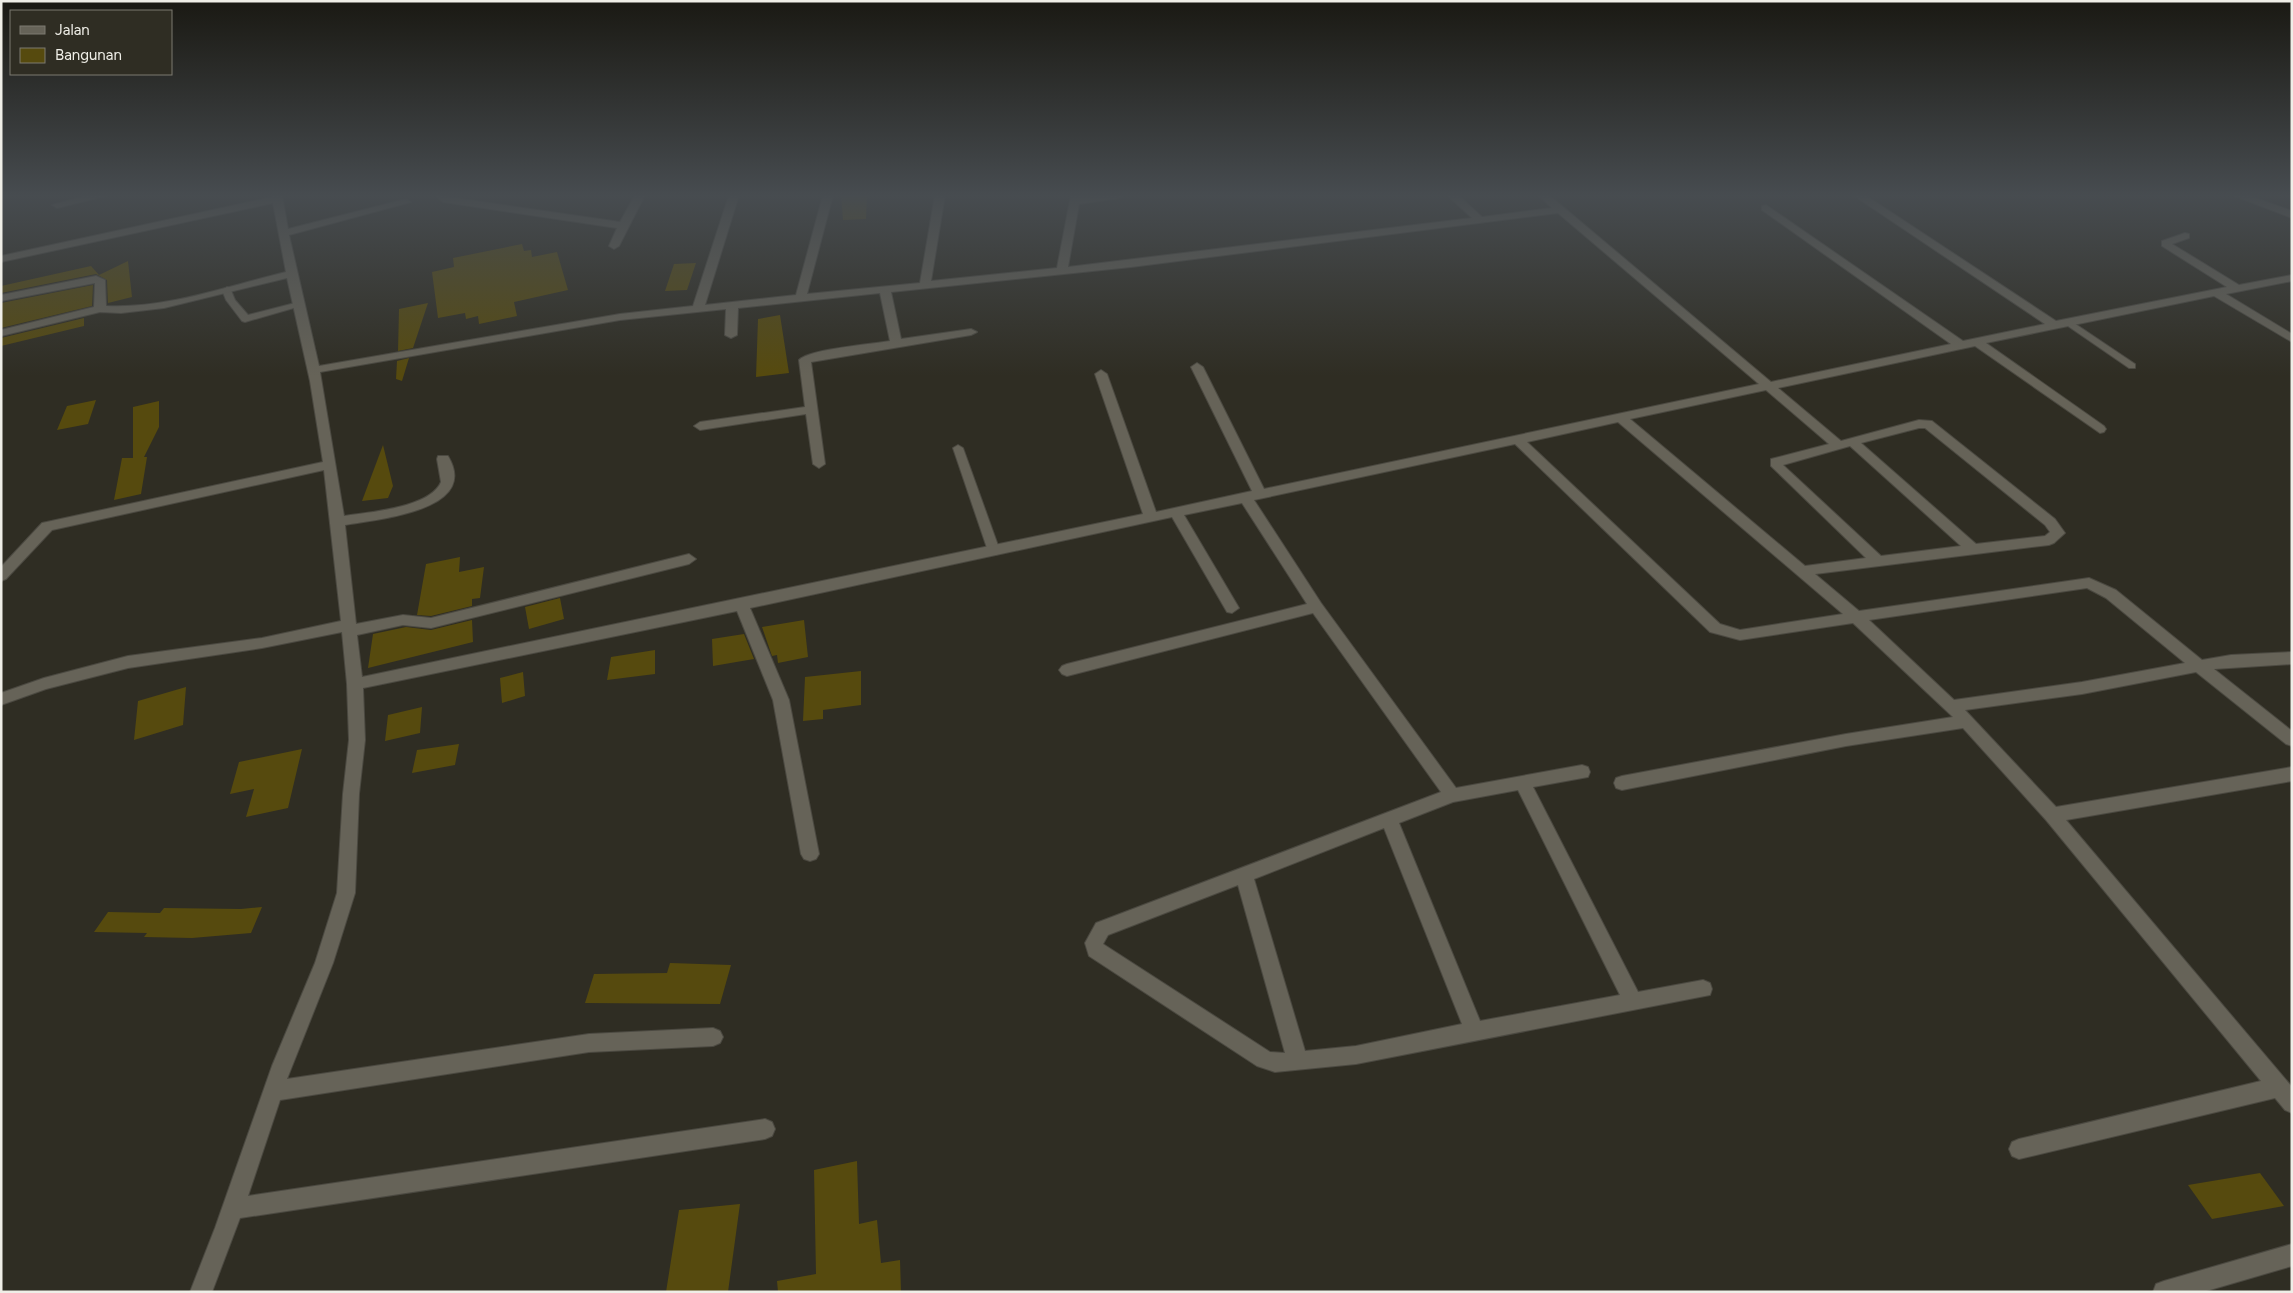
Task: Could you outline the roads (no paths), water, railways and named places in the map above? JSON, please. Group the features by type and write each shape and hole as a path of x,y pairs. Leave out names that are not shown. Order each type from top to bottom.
{"street":[{"path":"1,259 17,255"},
{"path":"201,1292 274,1091 324,963 346,893 351,794 357,740 355,684 329,465 314,370 288,255"},
{"path":"698,309 715,255"},
{"path":"801,298 812,255"},
{"path":"925,286 930,255"},
{"path":"1062,271 1065,255"},
{"path":"314,370 601,320 1062,271 1190,255"},
{"path":"1614,255 1769,386 1844,443 1973,548"},
{"path":"1833,255 1961,345"},
{"path":"1953,255 2061,324"},
{"path":"2181,255 2239,290"},
{"path":"1,333 100,309 121,310 156,306 292,274"},
{"path":"1,298 96,278 100,280 100,309"},
{"path":"355,684 2061,324 2292,278"},
{"path":"884,290 896,342"},
{"path":"2218,294 2292,339"},
{"path":"731,335 732,306"},
{"path":"819,464 805,360 815,356 896,342 971,332"},
{"path":"1978,342 2100,429"},
{"path":"1197,367 1253,496 1316,607 1452,795"},
{"path":"1101,374 1151,517"},
{"path":"700,426 811,410"},
{"path":"1620,418 1856,616 1967,722 2052,815 2292,1104"},
{"path":"1802,572 1973,548 2049,540 2058,533 2050,522 1932,425 1919,424 1776,462 1777,466 1878,561"},
{"path":"1517,439 1715,628 1740,635 1856,616 2089,583 2111,594 2292,740"},
{"path":"336,522 414,507 436,497 444,490 448,483 444,459"},
{"path":"1,576 47,526 329,465"},
{"path":"1176,512 1232,608"},
{"path":"1,699 44,684 128,662 403,620 431,623 689,559"},
{"path":"741,604 781,700 810,854"},
{"path":"1067,670 1316,607"},
{"path":"1951,706 2082,688 2231,661 2292,658"},
{"path":"1622,783 1846,740 1967,722"},
{"path":"1582,772 1452,795 1102,929 1096,935 1094,943 1096,950 1264,1059 1275,1063 1356,1055 1474,1031 1704,989"},
{"path":"2052,815 2292,774"},
{"path":"1522,782 1633,1002"},
{"path":"1389,819 1474,1031"},
{"path":"1244,875 1298,1062"},
{"path":"274,1091 589,1044 713,1037"},
{"path":"2019,1149 2278,1088"},
{"path":"232,1208 765,1129"},
{"path":"2164,1292 2292,1255"}],"lane":[{"path":"227,290 230,302 242,313 245,319 299,305"},
{"path":"2061,324 2132,366"},
{"path":"958,448 994,550"}]}
